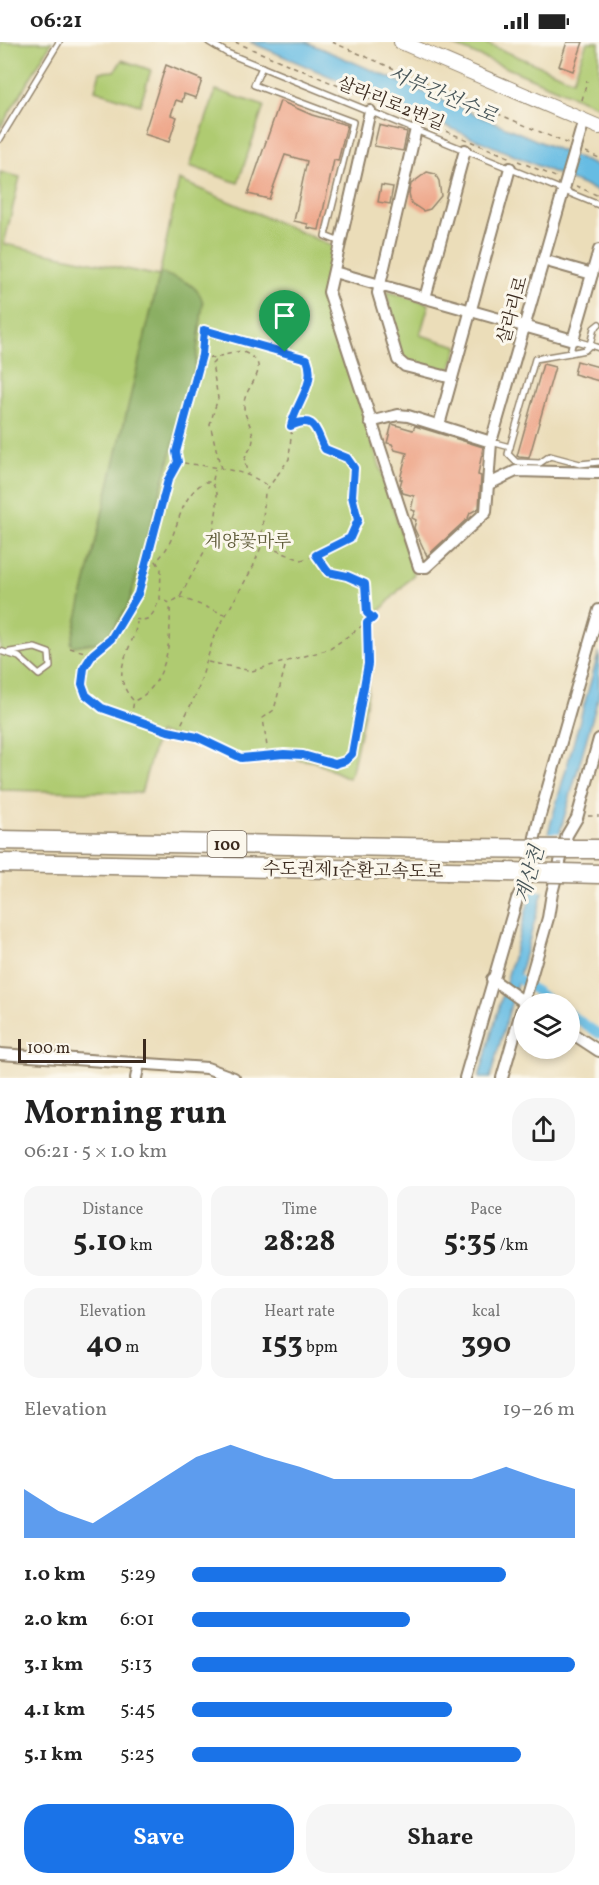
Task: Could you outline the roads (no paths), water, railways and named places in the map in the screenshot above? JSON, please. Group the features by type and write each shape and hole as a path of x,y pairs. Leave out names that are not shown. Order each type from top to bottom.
{"highway":[{"name":"수도권제1순환고속도로","path":"0,840 599,849"},
{"name":"수도권제1순환고속도로","path":"0,863 599,874"}],"main road":[{"path":"401,42 599,127"}],"street":[{"path":"370,111 329,292 370,422 398,415 439,425 491,442"},
{"name":"살라리로","path":"370,422 419,567 426,567 486,512 491,442 584,120"},
{"path":"416,129 378,293 398,360 405,366 452,378"},
{"path":"425,298 465,150"},
{"path":"439,425 510,168"},
{"path":"334,272 573,340 599,250"},
{"path":"543,260 592,274"},
{"path":"489,484 516,471 599,473"},
{"path":"465,1078 517,899 524,885 540,815 599,610"},
{"path":"528,993 567,835 578,816 599,739"},
{"path":"493,980 516,993"},
{"path":"502,1078 514,1038"},
{"path":"580,1039 599,1051"},
{"path":"0,1054 207,1068 234,1078"},
{"path":"135,1078 139,1064"}],"lane":[{"path":"0,139 58,42"},
{"name":"살라리로2번길","path":"209,42 262,67 465,150 564,187 599,205"},
{"path":"262,67 254,85 352,122 325,236 340,242"},
{"path":"599,324 594,328 590,345 585,350 535,359 508,454 516,462 540,463 550,456 580,464 599,462"},
{"path":"570,353 573,340 599,348"},
{"path":"491,442 510,447"},
{"path":"0,651 43,648 50,653 50,667 39,675 10,652"}],"water":[{"path":"250,42 306,42 599,167 599,192"},
{"path":"599,652 599,695 490,1078 479,1078"}],"waterway":[{"path":"514,976 539,993"},
{"path":"580,1021 599,1034"}],"water label":[{"name":"서부간선수로","path":"443,94"},
{"name":"계산천","path":"529,874"}],"park label":[{"name":"계양꽃마루","path":"248,541"}]}
